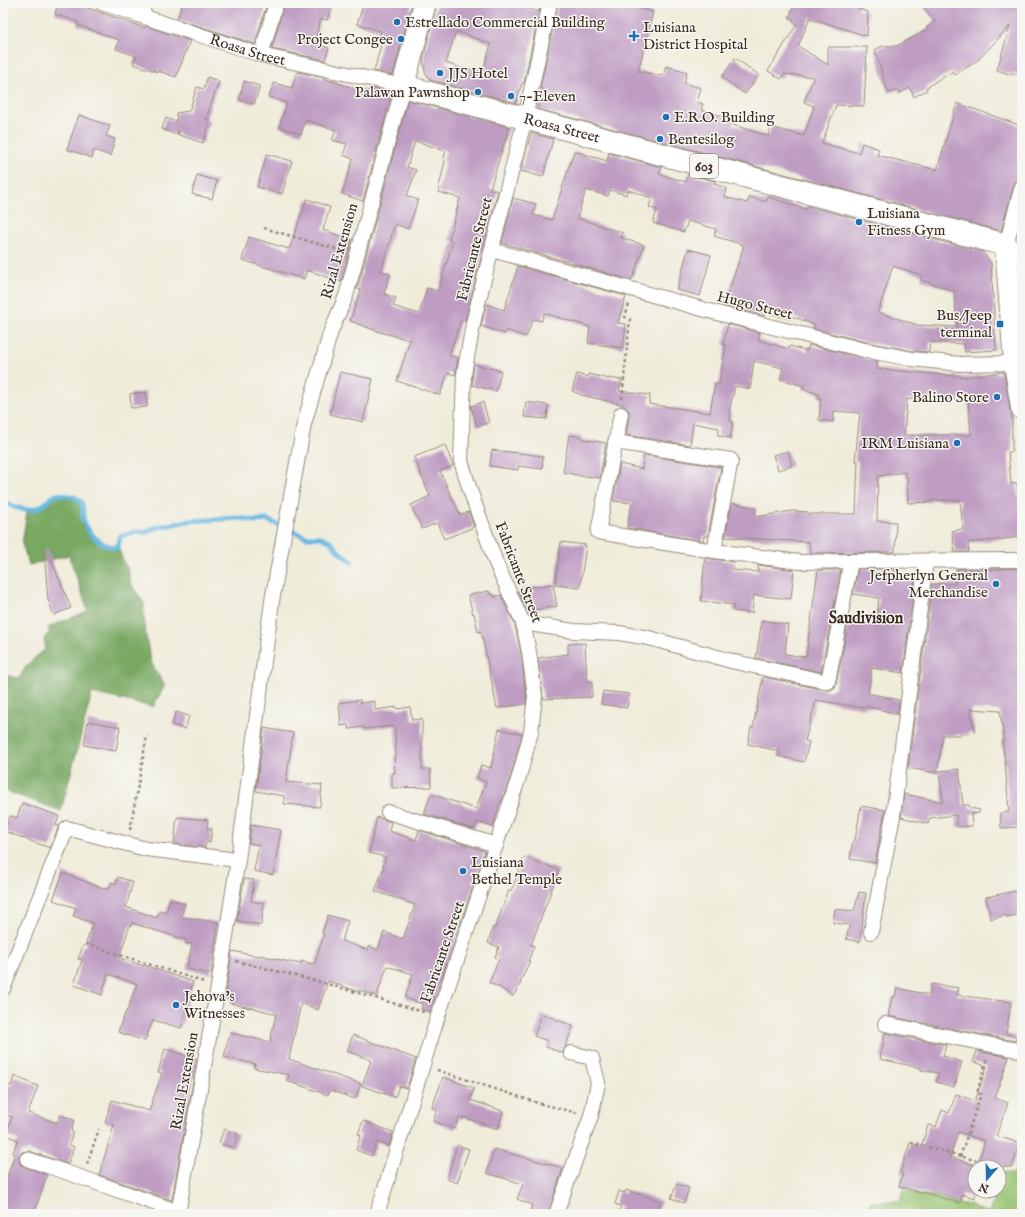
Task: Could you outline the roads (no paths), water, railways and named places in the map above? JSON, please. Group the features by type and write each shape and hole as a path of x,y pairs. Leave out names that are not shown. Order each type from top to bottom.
{"main road":[{"path":"403,86 425,3"},
{"name":"Roasa Street","path":"403,86 1014,248"},
{"path":"1014,248 1015,363 1022,408"}],"street":[{"name":"Roasa Street","path":"102,3 261,56 403,86"},
{"path":"141,16 145,3"},
{"path":"261,56 276,3"},
{"name":"Fabricante Street","path":"378,1214 422,1065 520,777 531,732 536,696 523,623 496,564 461,461 464,374 474,319 525,118 550,3"},
{"name":"Rizal Extension","path":"178,1213 223,957 238,860 272,601 304,424 331,331 346,296 403,86"},
{"path":"1014,248 1022,186"},
{"name":"Hugo Street","path":"492,250 721,314 864,350 912,359 960,364 1015,363"},
{"path":"620,414 598,532 714,551 800,562 1022,560"},
{"path":"615,442 731,460 714,551"},
{"path":"523,623 574,631 619,633 650,638 735,662 828,682 851,561"},
{"path":"871,932 893,816 926,561"},
{"path":"388,812 496,845"},
{"path":"3,989 67,828 146,849 238,860"},
{"path":"885,1024 1022,1051"},
{"path":"556,1214 591,1116 598,1082 592,1058 571,1053"},
{"path":"27,1159 178,1213"}],"waterway":[{"path":"3,500 21,509 31,510 40,507 57,495 61,494 76,498 82,503 84,522 89,530 98,541 111,547 118,547 120,536 135,532 147,532 154,528 188,521 241,518 255,521 267,520 306,537 321,537 330,541 339,552 352,562"}],"place":[{"name":"Estrellado Commercial Building","path":"397,22"},
{"name":"Luisiana District Hospital","path":"634,36"},
{"name":"Project Congee","path":"401,39"},
{"name":"JJS Hotel","path":"440,73"},
{"name":"Palawan Pawnshop","path":"478,92"},
{"name":"7-Eleven","path":"511,96"},
{"name":"E.R.O. Building","path":"666,117"},
{"name":"Bentesilog","path":"660,139"},
{"name":"Luisiana Fitness Gym","path":"859,222"},
{"name":"Bus/Jeep terminal","path":"1000,324"},
{"name":"Balino Store","path":"997,397"},
{"name":"IRM Luisiana","path":"957,443"},
{"name":"Jefpherlyn General Merchandise","path":"996,584"},
{"name":"Luisiana Bethel Temple","path":"463,871"},
{"name":"Jehova's Witnesses","path":"176,1005"}],"district":[{"name":"Saudivision","path":"866,617"}]}
